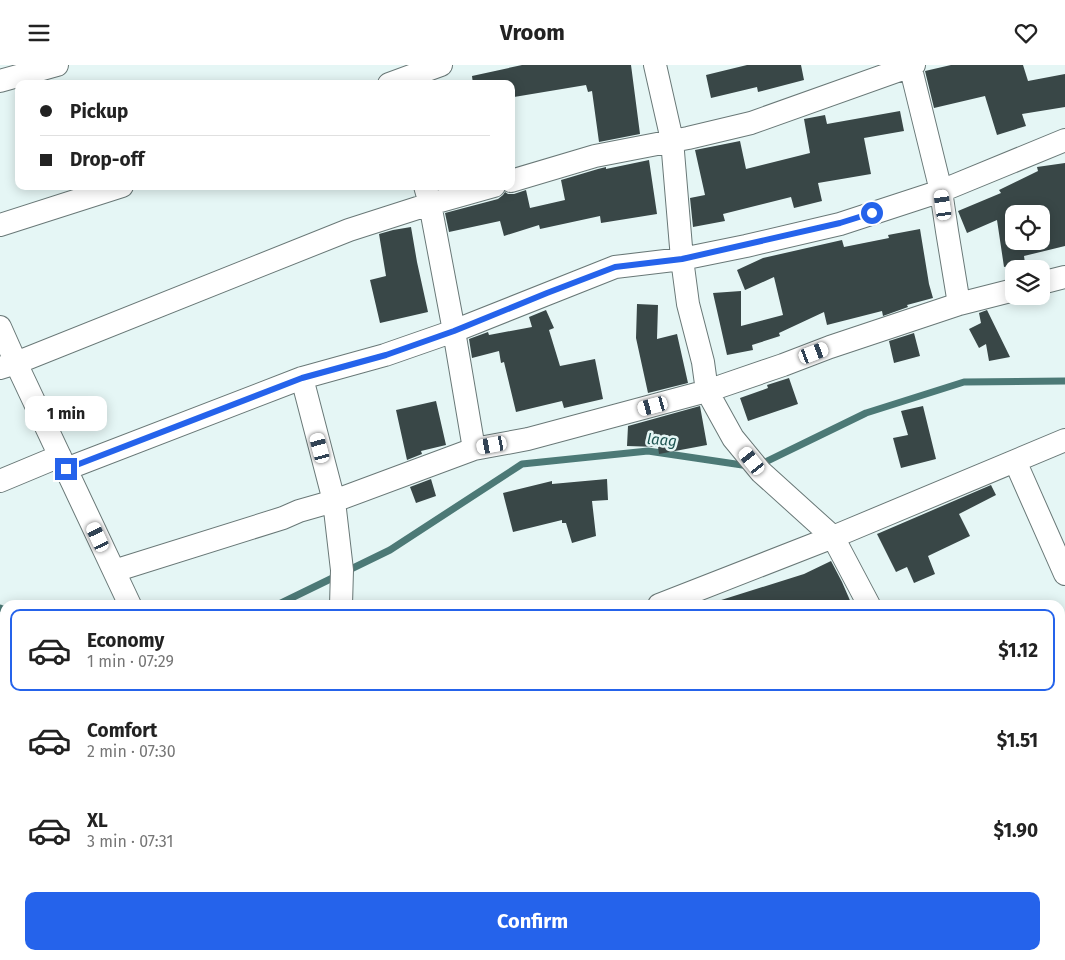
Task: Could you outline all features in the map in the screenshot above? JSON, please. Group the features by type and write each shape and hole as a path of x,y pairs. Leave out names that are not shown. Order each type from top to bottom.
{"street":[{"path":"0,81 32,68 57,65"},
{"path":"395,78 441,65"},
{"path":"655,65 672,140 682,259 688,304 703,362 707,391 733,438 761,472 832,537 866,600"},
{"path":"515,180 595,156 751,123 912,65 941,191 959,304"},
{"path":"0,481 63,462 302,378 386,355 454,331 615,267 682,259 840,223 941,191 1065,141"},
{"path":"0,225 109,190"},
{"path":"8,365 349,230 428,195 465,190"},
{"path":"428,195 474,449"},
{"path":"1050,281 1065,277"},
{"path":"114,571 334,501 474,449 528,439 707,391 959,304 1005,292"},
{"path":"0,327 8,365 63,462 128,600"},
{"path":"302,378 334,501 342,570 340,600"},
{"path":"698,598 832,537 1065,440"},
{"path":"1015,461 1065,574"}],"building":[{"path":"522,65 631,65 640,134 599,142 592,91 588,92 586,85 515,97 515,80 472,80 472,76"},
{"path":"747,65 801,65 804,80 758,92 757,87 711,98 706,75"},
{"path":"951,65 1023,65 1028,81 1065,74 1065,107 1022,114 1026,126 997,135 985,96 934,108 925,71"},
{"path":"900,111 904,131 864,138 871,174 818,183 822,201 794,208 791,197 723,214 725,221 693,227 690,198 705,195 695,150 740,141 746,169 810,153 804,119 825,115 827,124"},
{"path":"649,160 657,214 601,223 600,216 540,229 539,225 504,236 500,221 449,232 445,213 498,199 505,192 514,194 526,190 530,208 565,200 561,180 606,167 606,169"},
{"path":"1065,163 1065,246 1050,250 1050,205 1005,205 1005,250 1049,250 1024,256 1025,260 1005,260 1004,267 997,220 967,233 958,211 1001,193 999,190 1038,171 1037,167"},
{"path":"411,227 428,312 380,323 370,280 386,276 379,234"},
{"path":"920,229 933,298 907,305 908,307 883,316 882,311 827,325 824,312 779,333 780,336 752,345 753,350 727,355 713,293 741,291 741,326 783,315 774,277 745,290 737,270 763,258 842,240 844,247 889,238 888,235"},
{"path":"637,304 658,305 657,339 677,334 688,383 648,393 636,338"},
{"path":"546,310 554,328 549,330 560,366 595,359 603,399 564,408 562,401 516,412 504,362 501,363 499,351 472,358 469,339 488,332 489,335 532,327 529,317"},
{"path":"987,310 1010,357 989,361 986,344 979,348 969,329 981,323 979,313"},
{"path":"914,333 920,356 894,363 889,341"},
{"path":"789,378 798,404 748,421 740,398 768,388 767,385"},
{"path":"436,401 446,445 421,451 422,454 407,460 396,410"},
{"path":"700,406 707,445 659,454 658,447 627,446 628,426"},
{"path":"923,406 936,459 901,468 893,438 908,435 901,411"},
{"path":"431,479 436,496 416,503 410,487"},
{"path":"607,479 608,500 592,501 596,536 572,543 566,523 562,523 562,520 513,532 503,493 552,481 552,484"},
{"path":"991,485 996,495 959,514 970,536 928,556 935,574 914,583 907,567 896,572 877,534"},
{"path":"831,561 850,600 721,600 804,574"}],"waterway":[{"name":"laag","path":"759,465 866,413 964,382 1065,381"},
{"name":"laag","path":"287,600 390,550 522,464 648,451 749,466"}],"route":[{"path":"66,469 302,378 386,355 454,331 615,267 682,259 746,246 840,223 872,213"}]}
